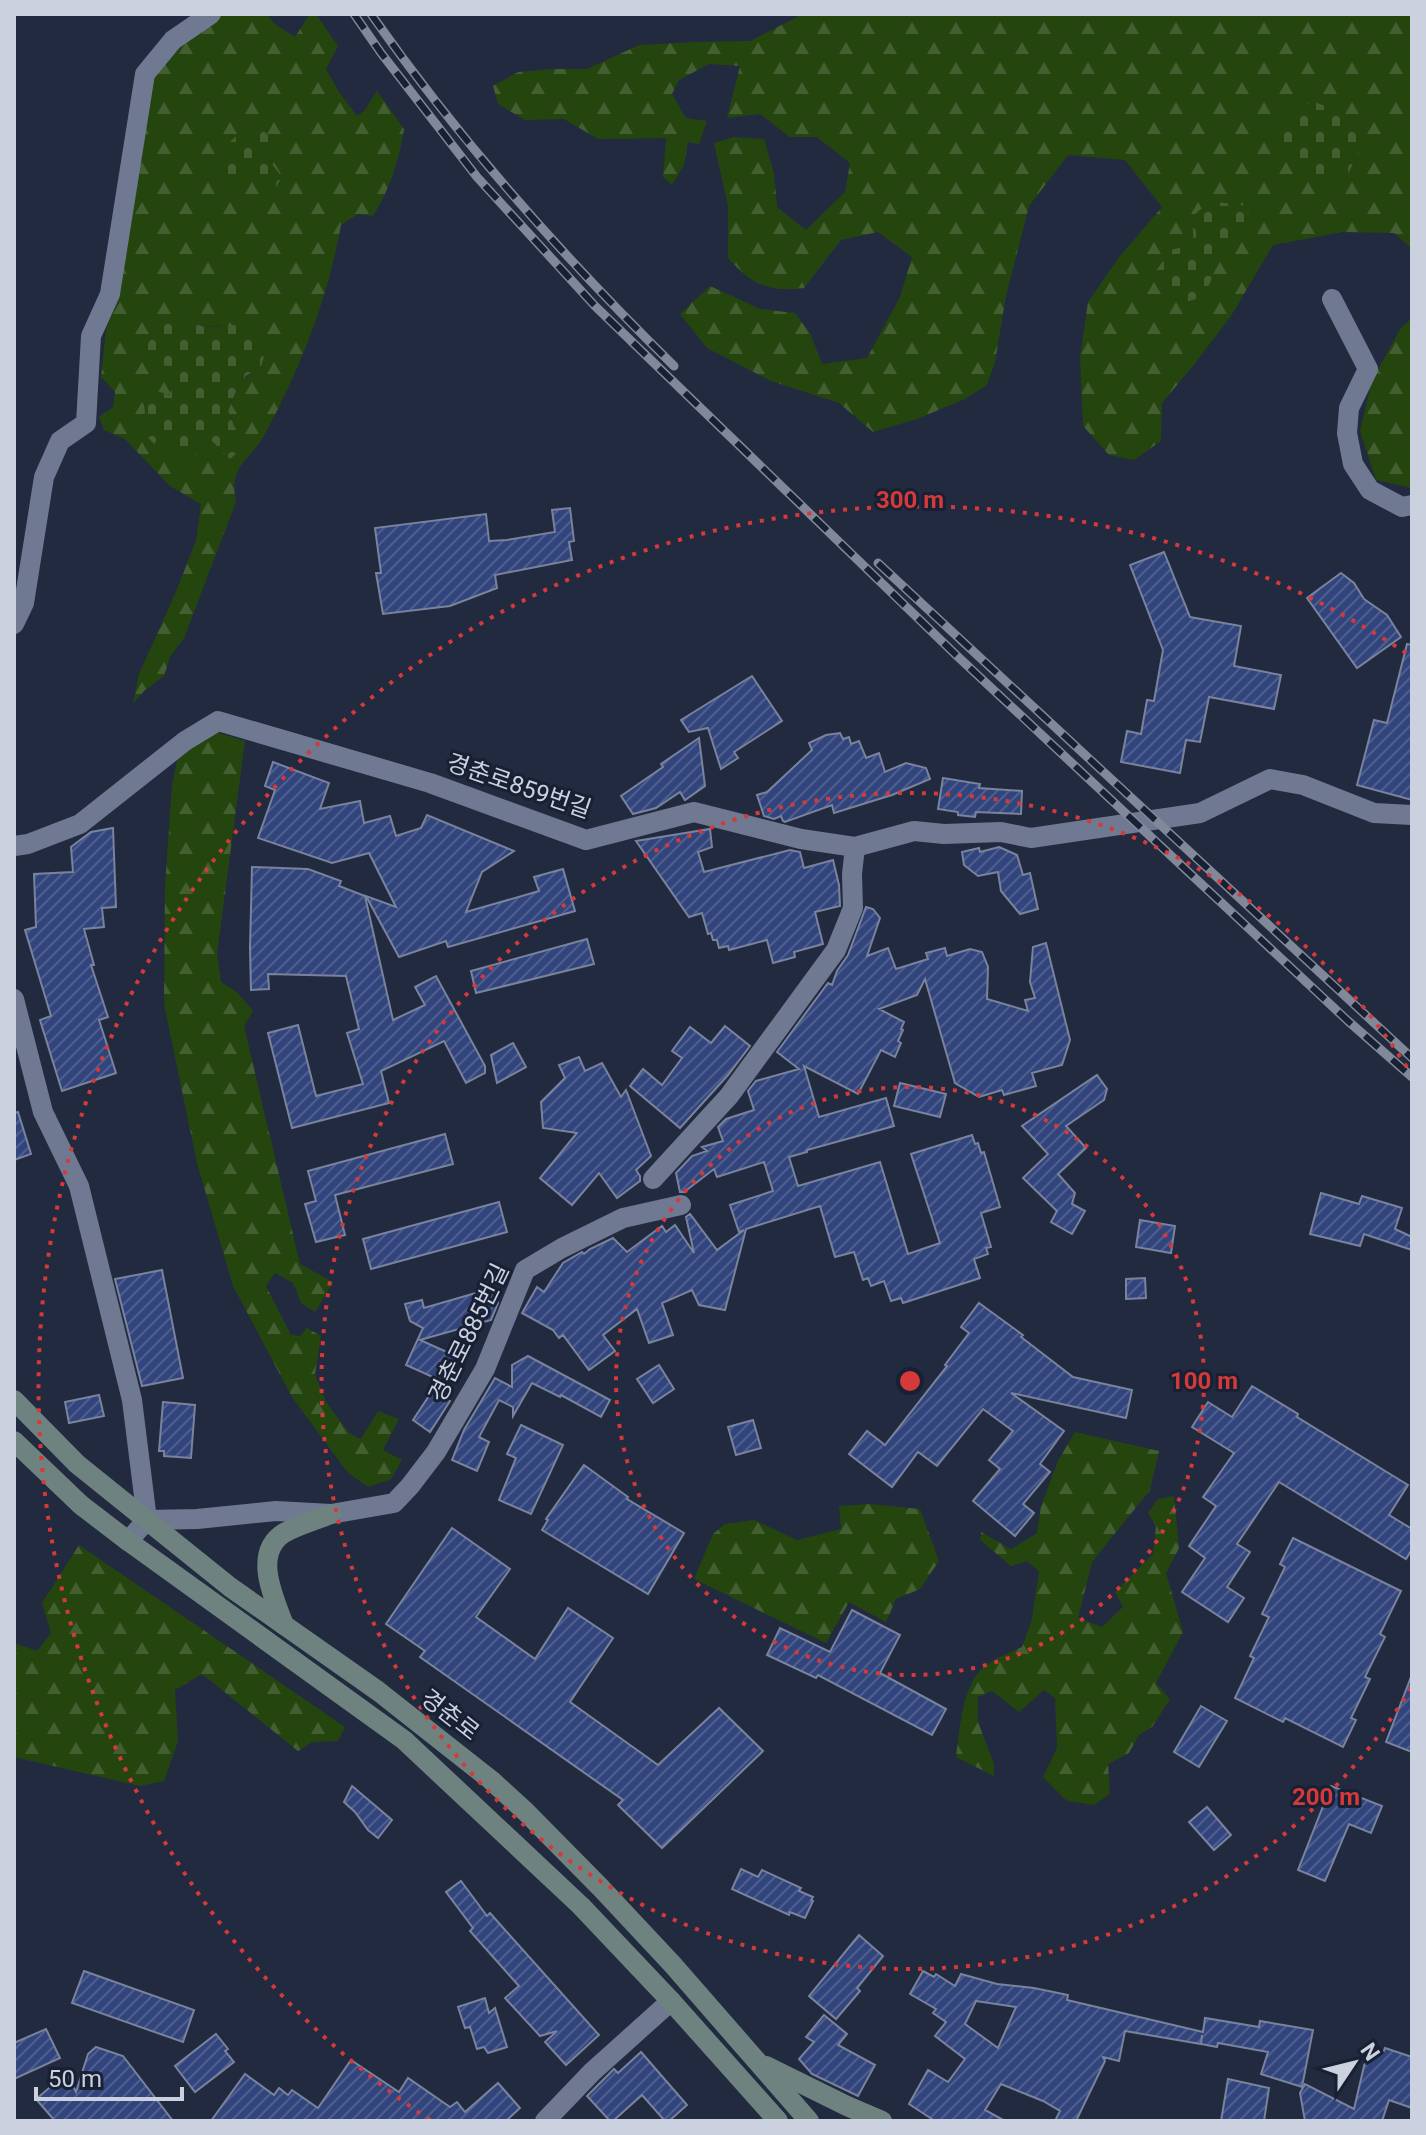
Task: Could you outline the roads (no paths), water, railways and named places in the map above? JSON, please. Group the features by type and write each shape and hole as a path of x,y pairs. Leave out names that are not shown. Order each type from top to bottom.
{"street":[{"path":"14,624 24,603 44,477 60,441 86,423 91,336 110,294 145,74 173,40 211,14"},
{"path":"1332,299 1368,369 1349,408 1347,433 1353,464 1370,490 1402,507 1412,505"},
{"name":"경춘로859번길","path":"14,846 28,844 80,824 185,741 218,721 430,783 586,840 694,812 801,839 855,847 914,831 944,834 1001,832 1031,838 1200,813 1270,779 1303,785 1374,813 1412,815"},
{"path":"653,1179 729,1096 836,950 853,908 855,847"},
{"path":"14,999 43,1112 79,1186 132,1400 147,1520 128,1541"},
{"name":"경춘로885번길","path":"147,1520 197,1519 276,1511 331,1514 394,1503 436,1452 485,1369 525,1270 623,1218 681,1205"},
{"name":"경춘로","path":"14,1400 77,1464 230,1587 378,1691 491,1780 601,1888 673,1965 809,2121"},
{"name":"경춘로","path":"14,1441 81,1505 404,1740 581,1906 778,2121"},
{"path":"284,1625 272,1594 267,1557 272,1544 284,1534 331,1514"},
{"path":"545,2121 592,2072 671,2001"},
{"path":"754,2060 882,2121"}],"railway":[{"path":"354,14 477,177 595,306 955,654 1412,1077"},
{"path":"371,14 440,107 514,197 592,283 674,366"},
{"path":"878,563 1412,1058"}]}
